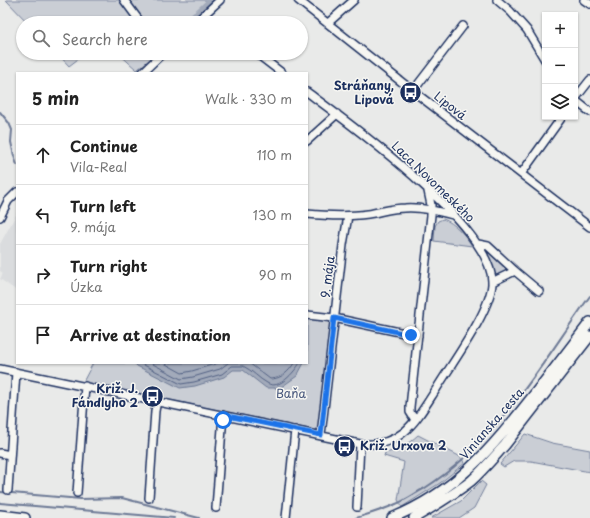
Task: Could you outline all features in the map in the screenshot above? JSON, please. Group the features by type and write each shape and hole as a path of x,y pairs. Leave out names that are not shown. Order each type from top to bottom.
{"main road":[{"name":"Vinianska cesta","path":"392,518 434,497 483,457 500,438 590,322"},
{"name":"Vinianska cesta","path":"414,518 438,504 471,480 490,461 505,445 590,336"},
{"path":"0,515 25,518"}],"street":[{"path":"124,0 136,16"},
{"path":"203,16 220,0"},
{"name":"Lipová","path":"298,0 413,91 590,227"},
{"path":"328,23 354,0"},
{"path":"497,0 510,11 527,30 542,55"},
{"path":"413,91 463,26"},
{"path":"143,72 156,60"},
{"path":"264,60 279,72"},
{"path":"578,95 590,80"},
{"name":"Laca Novomeského","path":"308,93 373,141 454,215 468,230 478,244 488,246 515,272 539,290"},
{"path":"578,102 590,112"},
{"path":"308,140 337,114"},
{"path":"521,174 560,120"},
{"path":"415,420 410,412 410,407 431,210 428,190"},
{"path":"0,217 8,200 16,193"},
{"path":"308,214 348,216 370,214 387,209 406,208 431,210 454,215"},
{"name":"9. mája","path":"321,435 343,245 348,216"},
{"path":"0,369 360,444 383,444 400,436 415,420 476,324 486,303 492,282 487,264 478,244"},
{"path":"492,282 515,272"},
{"path":"308,315 334,318 418,336"},
{"path":"8,490 16,372"},
{"path":"77,493 85,386"},
{"path":"149,498 157,401"},
{"path":"216,508 223,415"},
{"path":"286,518 294,430"},
{"path":"357,508 360,444"},
{"path":"0,453 10,455"}],"shaded area":[{"path":"16,215 16,290 0,279 3,273 0,271 0,244"}],"green space":[{"path":"6,0 214,0 197,16 21,16"},
{"path":"63,60 77,60 69,66"},
{"path":"126,60 149,60 137,70"},
{"path":"443,219 460,230 472,246 434,241 435,226 438,221"},
{"path":"485,249 487,249 509,271 497,276 495,275"},
{"name":"Baňa","path":"308,318 326,320 329,321 330,325 319,427 318,429 314,430 83,382 92,364 308,364"},
{"path":"525,434 552,443 590,450 590,472 531,461 514,461 504,467 500,464"},
{"path":"418,435 459,456 465,463 440,483 402,507 398,500 404,462 384,456 385,453 403,446"},
{"path":"481,481 486,485 474,508 459,518 431,518 461,501"}],"water":[{"name":"Baňa","path":"135,364 303,364 297,376 280,388 266,388 243,370 233,370 224,377 195,386 180,388"}],"waterway":[{"path":"198,12 211,0"},
{"path":"0,112 9,123 12,130 11,142 16,162"},
{"path":"356,518 403,501 425,488 451,469 475,448 496,425 536,375 590,296"},
{"path":"0,492 81,499 122,498 199,518"},
{"path":"0,503 174,518"}],"place":[{"name":"Stráňany, Lipová","path":"410,93"},
{"name":"Križ. J. Fándlyho 2","path":"153,396"},
{"name":"Križ. Urxova 2","path":"344,446"}],"route":[{"path":"223,420 223,415 321,435 334,318 411,335"}]}
